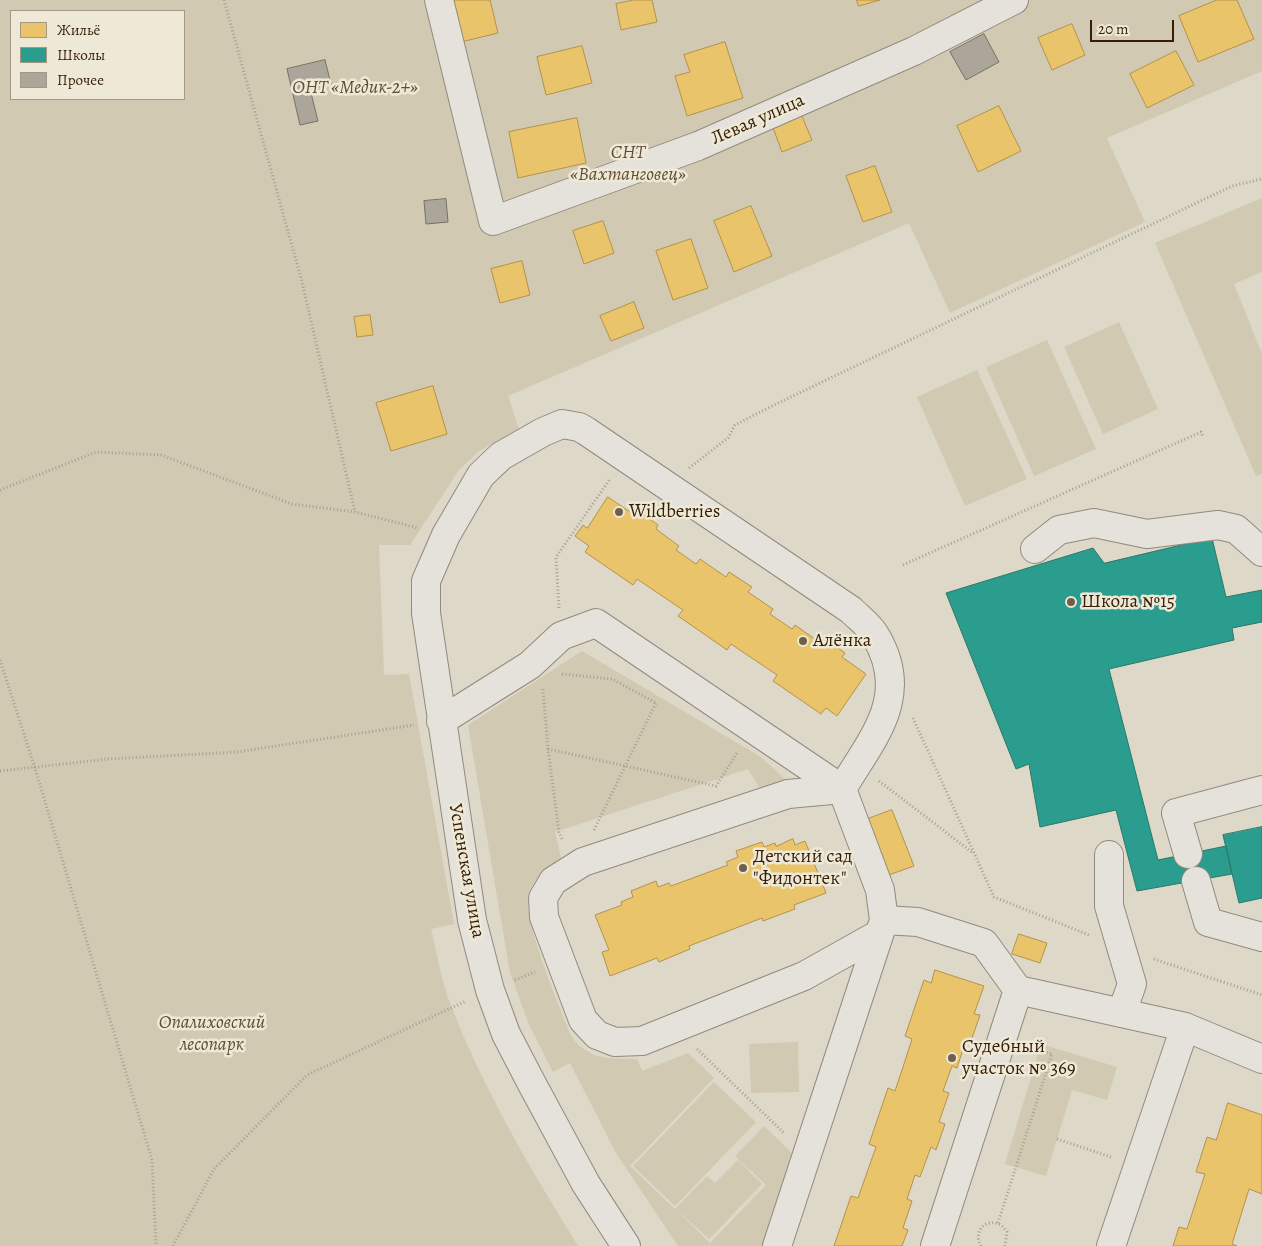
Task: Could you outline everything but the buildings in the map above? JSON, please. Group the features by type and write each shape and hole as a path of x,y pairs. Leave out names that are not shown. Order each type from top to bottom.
{"street":[{"name":"Левая улица","path":"439,0 493,221 698,146 914,51 1014,0"},
{"name":"Успенская улица","path":"626,1246 586,1184 506,1034 490,990 472,920 426,613 426,582 446,535 481,475 501,456 543,432 562,424 579,426 851,610 875,634 891,671 892,692 883,720 842,789"},
{"path":"1035,549 1059,530 1094,522 1147,534 1218,525 1236,529 1262,552"},
{"path":"441,721 530,665 561,636 596,623 842,789 880,890 882,927 777,1246"},
{"path":"474,702 483,672"},
{"path":"842,789 788,794 579,865 553,881 543,898 544,917 583,1020 597,1035 615,1042 642,1041 804,976 882,927 918,922 984,943 1018,990 1184,1027 1262,1059"},
{"path":"1188,854 1176,813 1262,790"},
{"path":"1109,855 1109,906 1132,984 1122,1012"},
{"path":"1196,881 1208,922 1262,937"},
{"path":"935,1246 1018,990"},
{"path":"1111,1246 1184,1027"}],"path":[{"path":"224,0 302,282 356,512"},
{"path":"665,483 704,459 728,438 735,425 750,417 1232,186 1262,178"},
{"path":"902,565 1201,432 1203,436"},
{"path":"0,490 96,452 161,454 292,504 356,512 446,535"},
{"path":"561,636 556,557 626,457"},
{"path":"0,660 35,768 152,1160 156,1246"},
{"path":"559,673 612,679 656,703"},
{"path":"579,865 598,818 623,767 673,674"},
{"path":"542,681 548,749 560,832 579,865"},
{"path":"911,715 994,897 1121,948 1262,995"},
{"path":"0,771 108,759 237,752 441,721"},
{"path":"548,749 716,786 753,728"},
{"path":"857,764 975,854"},
{"path":"173,1246 214,1169 307,1075 490,990 561,962"},
{"path":"675,1028 807,1154"},
{"path":"998,1223 1052,1054 1002,1040"},
{"path":"1058,1139 1138,1166"},
{"path":"981,1246 978,1236 981,1228 988,1223 998,1223 1007,1232 1008,1241 1005,1246"}],"green space":[{"path":"0,0 1262,0 1262,71 1107,138 1145,222 950,313 909,223 508,396 519,429 479,451 459,470 410,545 379,545 384,675 409,674 454,924 431,929 444,985 463,1035 492,1097 525,1158 578,1246 0,1246"},
{"path":"1262,198 1262,272 1234,284 1262,354 1262,474 1256,476 1155,243"},
{"path":"1119,322 1158,409 1103,434 1064,347"},
{"path":"1047,340 1096,449 1034,476 986,367"},
{"path":"977,370 1027,479 965,506 917,397"},
{"path":"582,651 761,757 787,781 760,788 748,769 555,832 562,862 534,882 529,892 528,904 543,963 571,1036 578,1044 592,1054 609,1058 637,1059 642,1071 688,1053 714,1078 630,1166 675,1209 707,1176 715,1183 738,1160 762,1184 709,1239 684,1216 692,1207 683,1216 710,1243 766,1185 735,1156 764,1126 792,1153 762,1246 678,1246 616,1153 570,1063 553,1072 530,1027 510,973 468,725"},
{"path":"798,1042 799,1092 751,1093 749,1044"},
{"path":"1041,1044 1117,1067 1107,1100 1072,1090 1046,1176 1005,1164"},
{"path":"714,1082 756,1122 675,1206 633,1166"}],"place":[{"name":"Wildberries","path":"619,512"},
{"name":"Школа №15","path":"1071,602"},
{"name":"Алёнка","path":"803,641"},
{"name":"Детский сад \"Фидонтек\"","path":"743,868"},
{"name":"Судебный участок № 369","path":"952,1058"}],"park label":[{"name":"ОНТ «Медик-2+»","path":"355,88"},
{"name":"СНТ «Вахтанговец»","path":"628,164"},
{"name":"Опалиховский лесопарк","path":"212,1034"}]}
